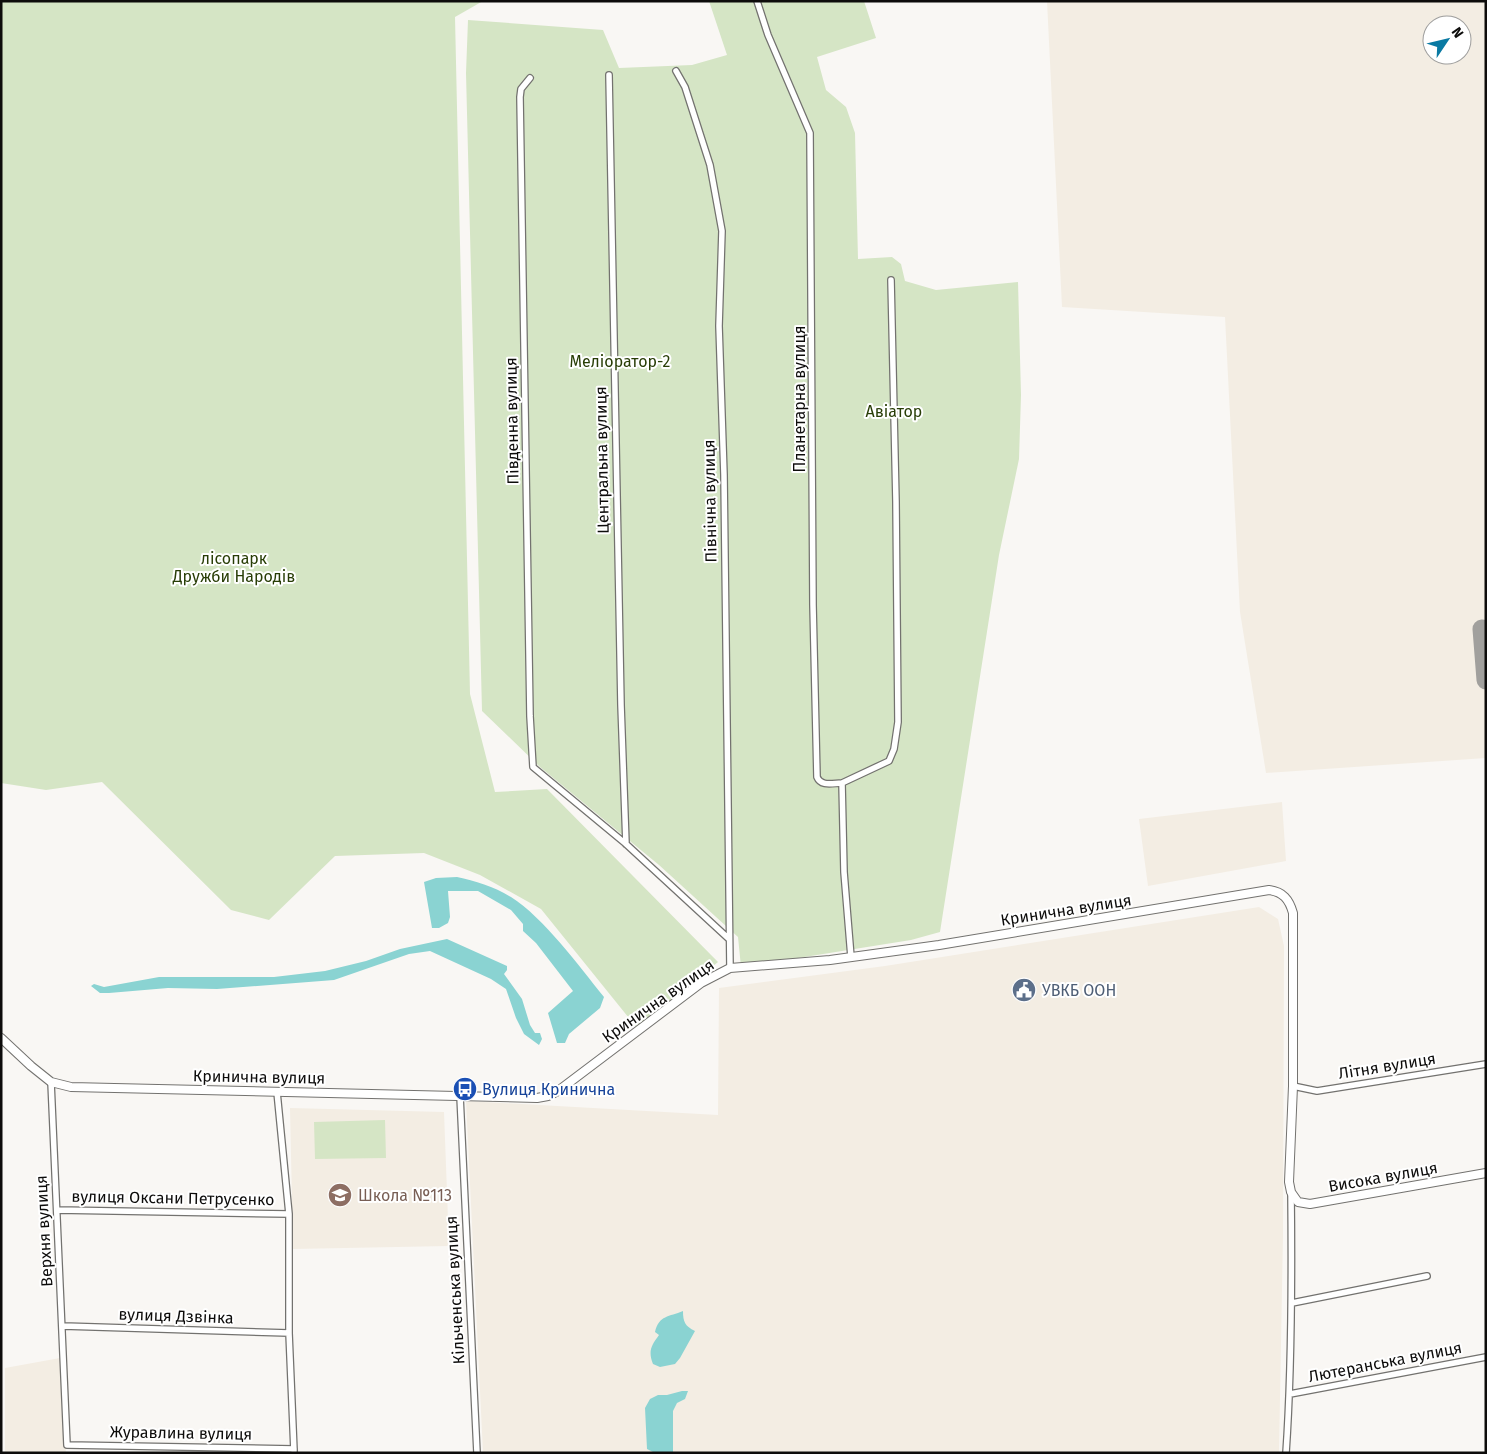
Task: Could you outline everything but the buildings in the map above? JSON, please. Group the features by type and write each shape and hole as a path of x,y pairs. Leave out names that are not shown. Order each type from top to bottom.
{"street":[{"name":"Планетарна вулиця","path":"757,1 768,35 810,133 813,605 817,777 822,784 842,783"},
{"name":"Північна вулиця","path":"676,71 685,87 710,165 722,231 719,326 724,475 730,968"},
{"name":"Центральна вулиця","path":"609,75 620,696 626,844"},
{"name":"Південна вулиця","path":"530,78 521,89 520,97 530,716 533,767 626,844"},
{"path":"851,957 844,872 842,783 888,761 894,749 898,722 891,280"},
{"path":"626,844 729,938"},
{"name":"Кринична вулиця","path":"52,1082 71,1086 537,1098 548,1096 558,1091 702,983 730,968 830,960 939,945 1268,890 1279,891 1286,897 1293,913 1293,1086"},
{"path":"1,1038 31,1066 52,1082"},
{"name":"Літня вулиця","path":"1293,1086 1317,1091 1486,1064"},
{"name":"Верхня вулиця","path":"52,1082 67,1445"},
{"path":"1286,1453 1290,1394 1292,1303 1291,1192 1289,1182 1293,1086"},
{"path":"277,1092 289,1214 289,1333 294,1451"},
{"name":"Кільченська вулиця","path":"460,1096 476,1453"},
{"name":"Висока вулиця","path":"1291,1192 1298,1202 1310,1204 1486,1173"},
{"name":"вулиця Оксани Петрусенко","path":"57,1210 289,1214"},
{"path":"1292,1303 1427,1276"},
{"name":"вулиця Дзвінка","path":"63,1326 289,1333"},
{"name":"Лютеранська вулиця","path":"1290,1394 1486,1357"},
{"name":"Журавлина вулиця","path":"67,1445 294,1451"}],"shaded area":[{"path":"1047,1 1486,1 1486,758 1266,773 1240,612 1225,317 1062,307"},
{"path":"1282,802 1286,861 1148,886 1139,819"},
{"path":"1259,907 1278,919 1284,946 1283,1235 1279,1453 483,1453 466,1101 718,1115 719,988 885,966"},
{"path":"290,1108 444,1112 449,1246 293,1249"},
{"path":"60,1358 66,1453 5,1453 5,1368"}],"green space":[{"name":"лісопарк Дружби Народів","path":"1,1 483,1 455,17 470,694 495,792 547,789 718,962 637,1028 541,909 480,875 424,853 335,856 269,920 231,910 102,782 46,790 1,783"},
{"path":"709,1 864,1 876,38 817,57 826,90 846,107 855,133 858,259 892,257 901,264 905,281 936,290 1018,282 1021,395 1019,459 999,555 940,932 911,940 741,967 738,937 659,865 540,767 482,711 466,73 468,20 603,30 619,68 692,65 727,55"},
{"path":"385,1120 386,1158 315,1159 314,1122"}],"water":[{"path":"457,877 478,882 498,890 523,906 560,943 604,997 600,1008 569,1034 565,1043 557,1043 548,1013 573,991 536,943 523,931 523,924 511,910 478,891 448,891 450,917 448,923 439,928 432,928 424,882 436,878"},
{"path":"447,939 507,966 504,974 522,999 530,1025 535,1033 540,1033 542,1039 539,1045 524,1034 506,989 491,979 430,951 409,954 334,980 217,989 168,988 109,993 100,993 91,986 94,984 104,987 159,977 274,977 325,971 366,961 400,949"},
{"path":"683,1311 685,1323 695,1331 680,1358 675,1364 660,1367 653,1364 651,1352 652,1346 659,1335 655,1332 659,1322 665,1317"},
{"path":"688,1391 685,1399 677,1403 673,1411 673,1453 655,1453 647,1449 645,1408 650,1399 658,1395"}],"taxiway":[{"path":"1482,629 1486,680"}],"place":[{"name":"УВКБ ООН","path":"1024,990"},
{"name":"Вулиця Кринична","path":"465,1089"},
{"name":"Школа №113","path":"340,1195"}],"park label":[{"name":"Меліоратор-2","path":"620,361"},
{"name":"Авіатор","path":"894,411"}]}
